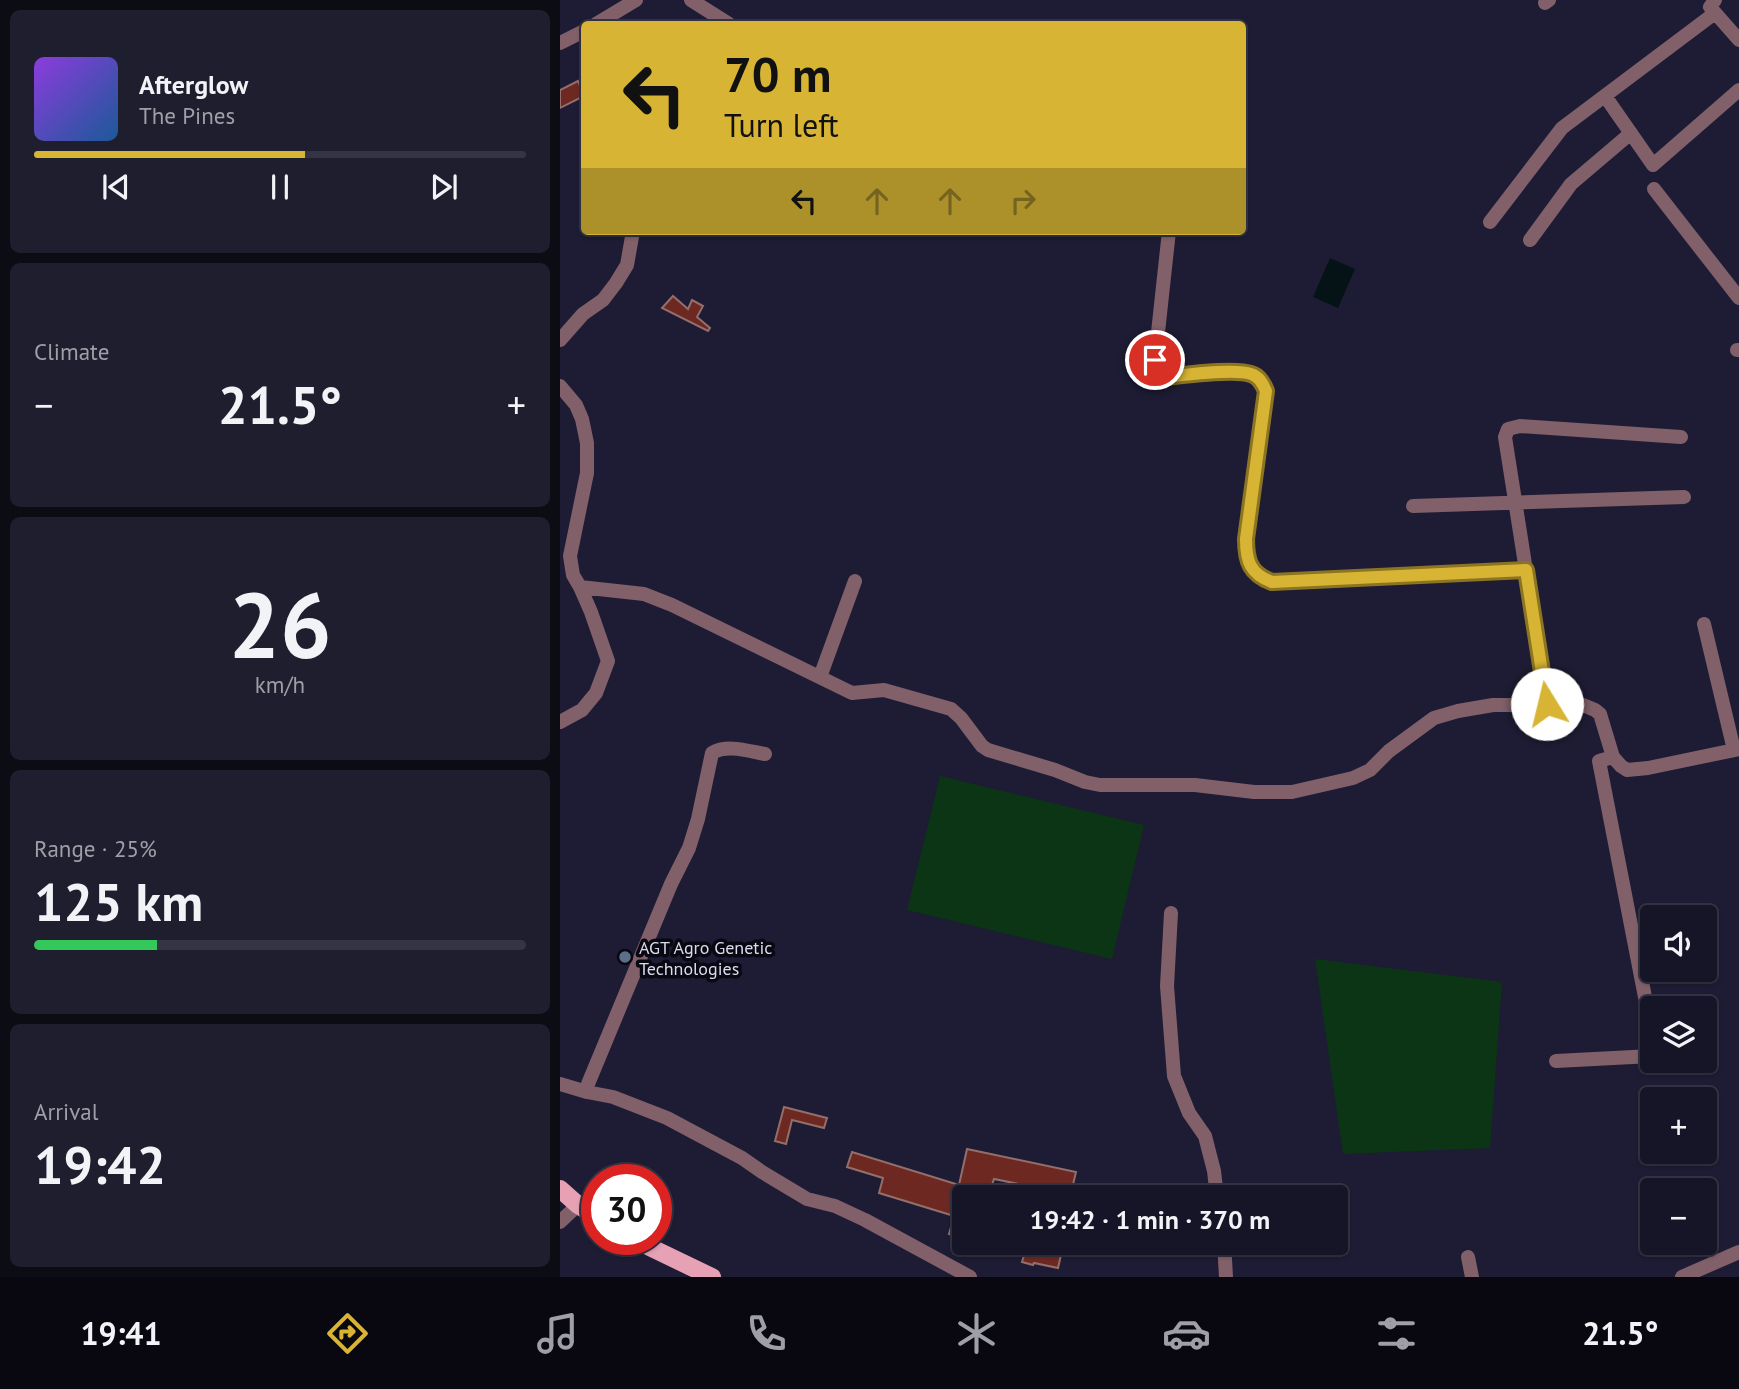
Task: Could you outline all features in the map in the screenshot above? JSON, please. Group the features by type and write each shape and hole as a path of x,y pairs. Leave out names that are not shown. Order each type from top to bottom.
{"main road":[{"path":"560,1189 581,1207"},
{"path":"665,1255 710,1277"}],"street":[{"path":"601,21 636,0"},
{"path":"691,0 724,21"},
{"path":"1490,222 1562,128 1715,6 1739,40"},
{"path":"560,43 581,32"},
{"path":"1605,96 1653,164 1739,90"},
{"path":"1530,240 1571,184 1631,133"},
{"path":"1654,189 1739,298"},
{"path":"560,340 583,314 603,300 616,283 627,265 633,235"},
{"path":"1169,235 1155,360 1159,373 1165,377 1225,372 1251,373 1263,382 1266,391 1246,539 1246,552 1255,573 1272,582 1526,570"},
{"path":"560,386 576,405 582,418 587,443 587,473 570,556 573,575 608,661 596,693 582,710 560,722"},
{"path":"1547,704 1505,437 1508,429 1520,426 1681,436"},
{"path":"1413,506 1684,497"},
{"path":"820,677 855,581"},
{"path":"580,587 644,594 672,605 852,693 884,690 951,709 988,750 1085,782 1100,785 1195,785 1254,792 1292,792 1353,778 1370,770 1389,751 1434,718 1493,705 1583,705 1595,710 1602,720 1613,757 1627,770 1736,749 1704,624"},
{"path":"586,1092 671,884 689,848 712,753 721,749 737,748 765,754"},
{"path":"1613,757 1599,761 1645,996"},
{"path":"1171,913 1167,986 1174,1076 1189,1113 1205,1136 1216,1185"},
{"path":"1556,1061 1640,1057"},
{"path":"560,1084 613,1097 667,1118 742,1158 807,1199 835,1206 865,1220 970,1277"},
{"path":"560,1222 578,1205"},
{"path":"1682,1277 1739,1252"},
{"path":"1225,1255 1226,1277"},
{"path":"1468,1256 1472,1277"}],"green space":[{"path":"940,776 1144,825 1112,959 907,910"},
{"path":"1315,959 1502,982 1490,1148 1343,1154"}],"shaded area":[{"path":"1330,258 1355,269 1338,308 1313,297"}],"building":[{"path":"578,81 581,98 560,108 560,90"},
{"path":"673,296 688,309 692,300 703,306 697,317 710,328 708,331 662,308"},
{"path":"784,1107 827,1118 824,1128 792,1120 786,1144 775,1141"},
{"path":"967,1149 1076,1172 1073,1185 1023,1185 994,1179 992,1185 959,1185"},
{"path":"852,1152 959,1185 952,1185 952,1215 879,1193 883,1178 847,1167"},
{"path":"1024,1255 1061,1255 1058,1268 1022,1262"}],"place":[{"name":"AGT Agro Genetic Technologies","path":"625,957"}],"route":[{"path":"1155,360 1156,368 1165,377 1225,372 1251,373 1263,382 1266,391 1246,539 1246,552 1255,573 1272,582 1526,570 1547,704"}]}
